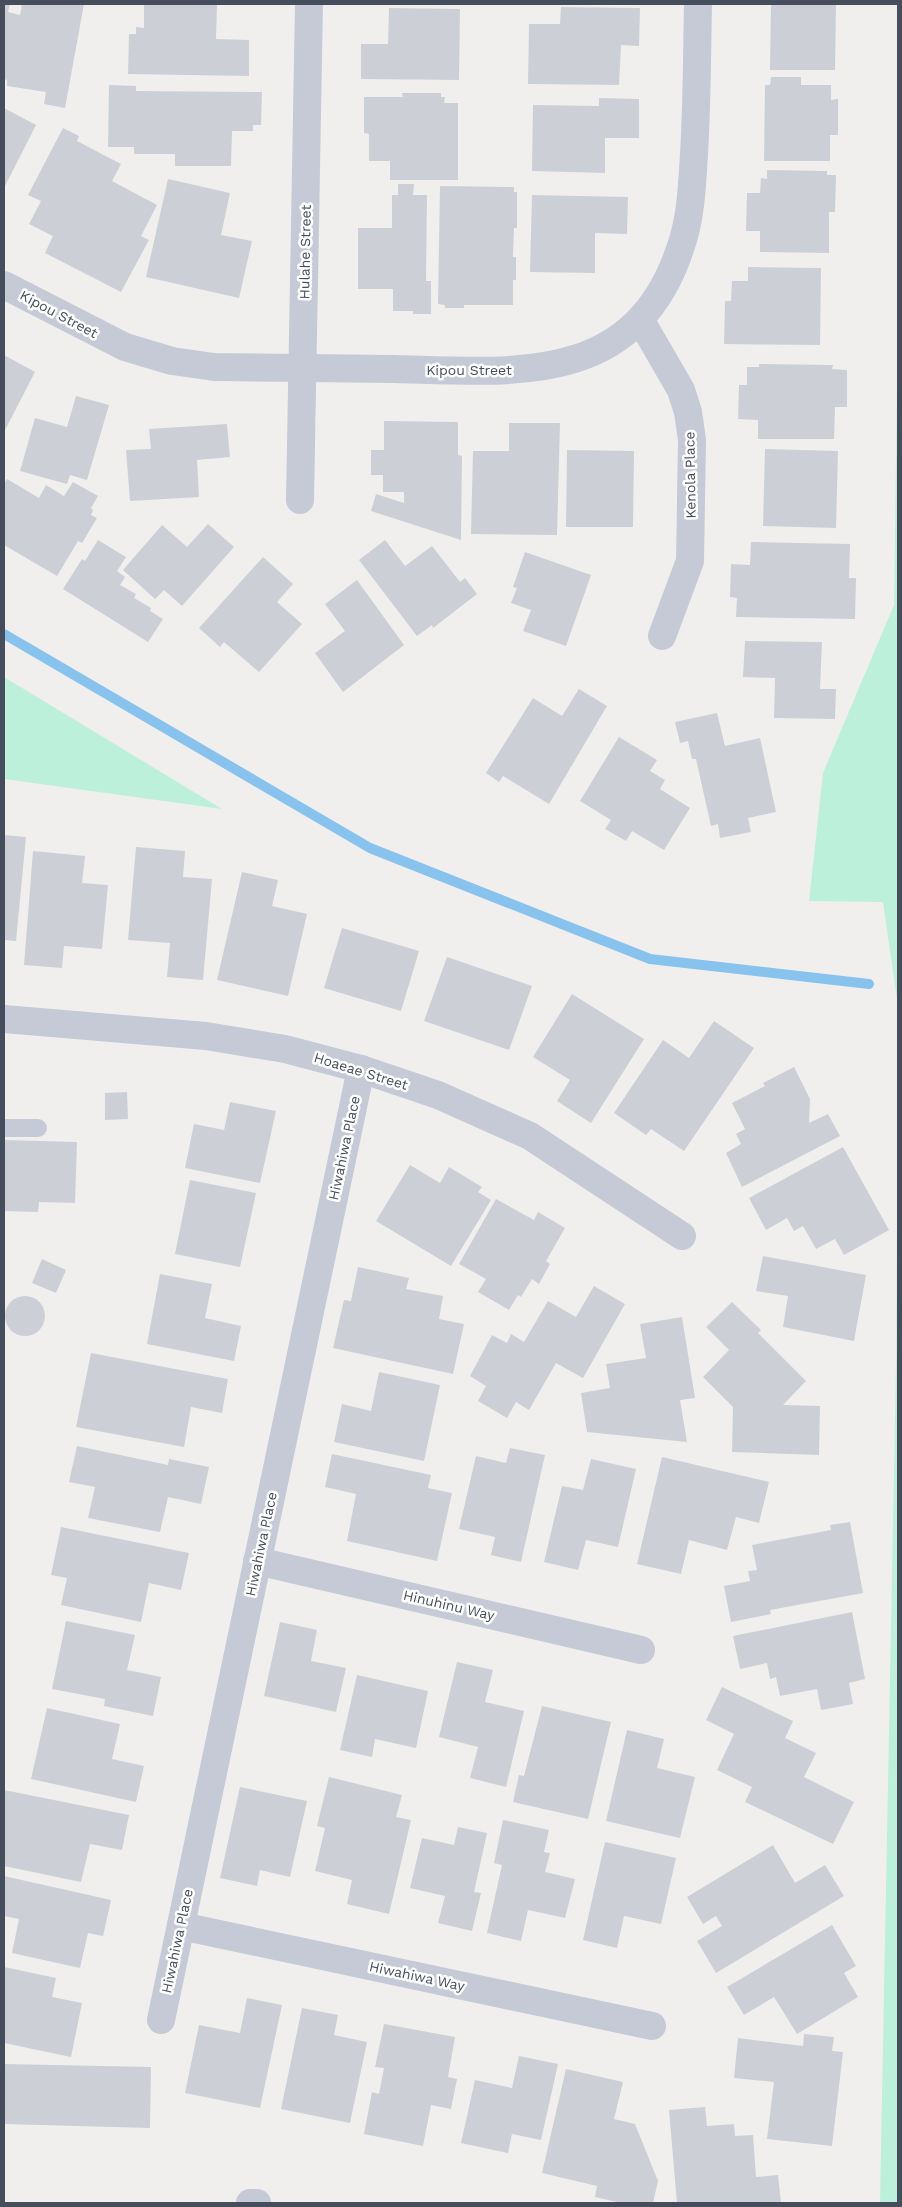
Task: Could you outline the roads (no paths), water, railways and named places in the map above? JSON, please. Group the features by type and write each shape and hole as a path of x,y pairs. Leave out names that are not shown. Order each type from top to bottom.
{"street":[{"name":"Hulahe Street","path":"300,500 304,368 309,4"},
{"name":"Kipou Street","path":"4,285 125,347 172,361 214,367 504,372 565,363 609,345 641,320 665,284 680,249 691,198 696,115 698,4"},
{"name":"Kenola Place","path":"641,320 681,390 688,412 692,440 690,561 662,636"},
{"name":"Hoaeae Street","path":"4,1019 206,1036 285,1049 361,1068 438,1095 530,1136 682,1236"},
{"name":"Hiwahiwa Place","path":"160,2020 361,1068"},
{"name":"Hinuhinu Way","path":"257,1561 641,1650"},
{"name":"Hiwahiwa Way","path":"181,1926 652,2026"},
{"path":"250,2203 257,2203"}],"lane":[{"path":"4,1128 38,1128"}],"waterway":[{"path":"4,634 370,848 650,959 869,984"}]}
